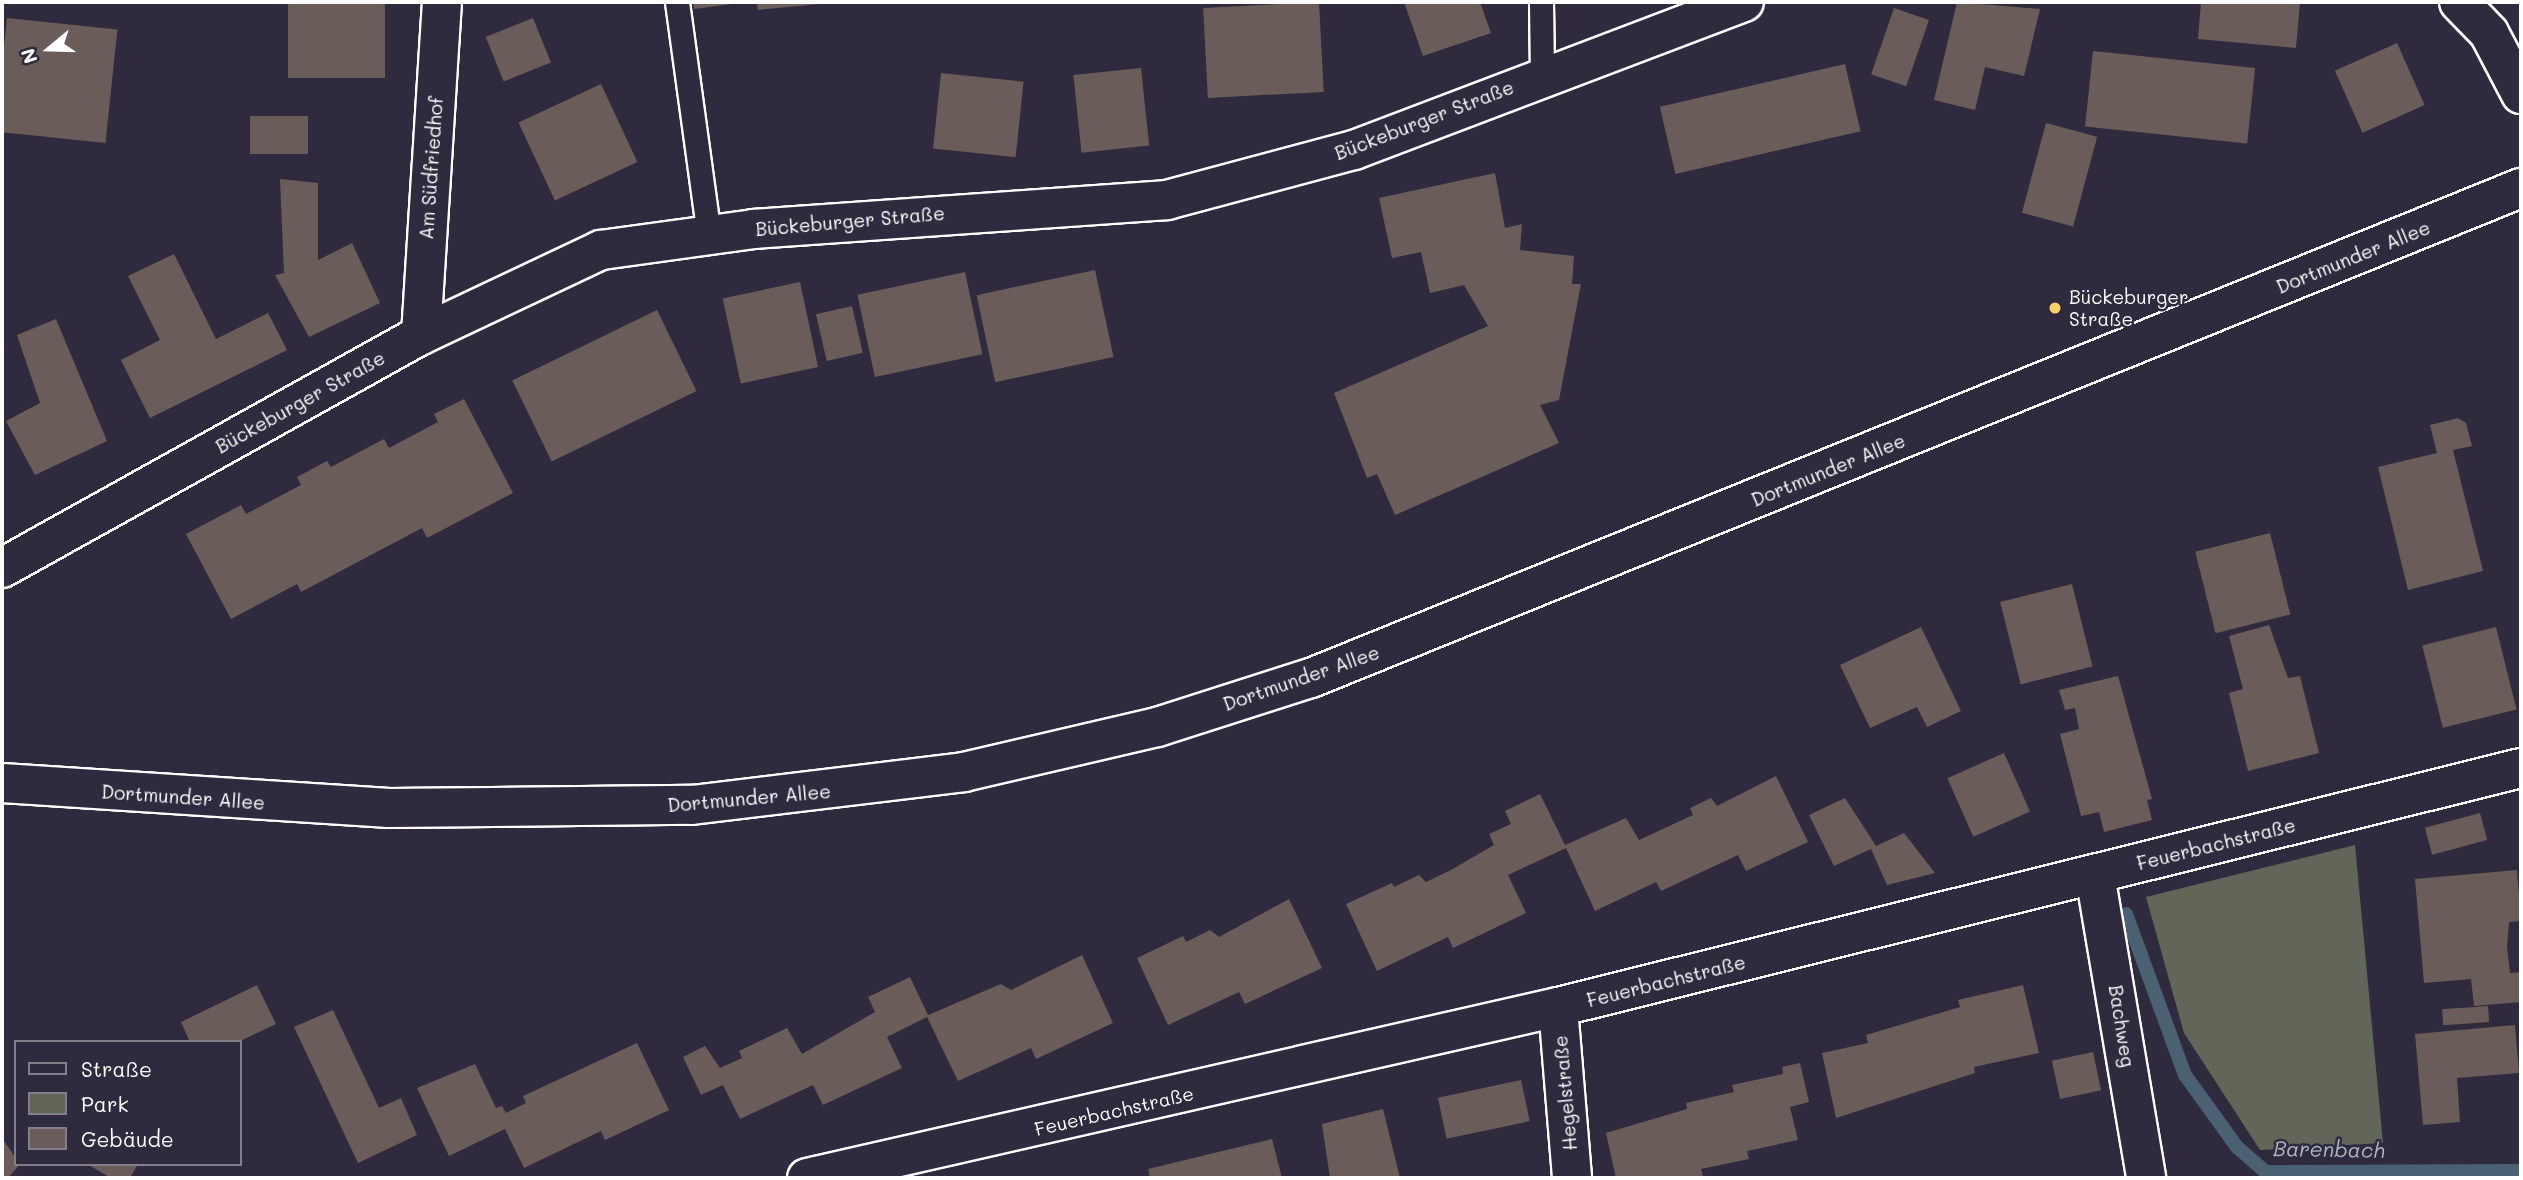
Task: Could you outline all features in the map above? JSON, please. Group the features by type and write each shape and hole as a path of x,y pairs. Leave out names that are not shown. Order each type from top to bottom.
{"street":[{"name":"Am Südfriedhof","path":"421,335 442,2"},
{"name":"Bückeburger Straße","path":"2,568 421,335 601,250 709,235 979,209 1167,200 1354,150 1542,75 1744,2"},
{"path":"2459,2 2489,33 2521,94"},
{"name":"Dortmunder Allee","path":"2,783 389,808 665,807 964,772 1157,727 1311,678 2521,188"},
{"name":"Feuerbachstraße","path":"807,1178 1558,1007 2521,768"},
{"name":"Bachweg","path":"2095,875 2146,1178"},
{"name":"Hegelstraße","path":"1558,1007 1572,1178"}],"lane":[{"path":"677,2 709,235"},
{"path":"1541,2 1542,75"}],"green space":[{"path":"2355,845 2383,1143 2260,1150 2184,1033 2146,897"}],"building":[{"path":"288,2 385,2 385,78 288,78"},
{"path":"693,2 739,2 739,3 694,9"},
{"path":"757,2 820,2 820,4 758,10"},
{"path":"1319,2 1324,92 1208,98 1203,8"},
{"path":"1404,2 1480,2 1491,33 1423,56"},
{"path":"1957,2 2040,9 2024,76 1985,67 1975,110 1934,100"},
{"path":"2201,2 2300,2 2296,48 2198,39"},
{"path":"1894,8 1929,20 1906,86 1871,74"},
{"path":"7,18 117,30 105,143 2,132 2,66"},
{"path":"533,18 551,63 504,82 486,37"},
{"path":"2397,43 2425,105 2363,133 2335,71"},
{"path":"2093,51 2255,68 2247,144 2085,127"},
{"path":"1845,64 1861,131 1675,174 1660,107"},
{"path":"1141,68 1149,146 1082,153 1073,75"},
{"path":"941,73 1024,82 1016,157 933,149"},
{"path":"601,84 637,162 555,200 519,122"},
{"path":"250,116 308,116 308,154 250,154"},
{"path":"2046,123 2097,137 2073,227 2022,213"},
{"path":"1495,173 1505,228 1522,224 1520,250 1574,256 1572,284 1581,284 1559,400 1540,405 1559,443 1395,515 1377,474 1367,478 1334,393 1488,326 1464,285 1430,293 1421,252 1392,258 1379,198"},
{"path":"280,179 318,183 318,260 352,243 380,303 309,337 275,275 284,273"},
{"path":"174,254 216,339 268,313 287,350 150,418 121,360 160,340 128,276"},
{"path":"1095,270 1114,357 995,382 977,295"},
{"path":"965,272 982,354 875,377 857,295"},
{"path":"800,282 818,367 741,384 723,298"},
{"path":"852,306 863,353 827,361 816,314"},
{"path":"657,310 696,391 552,461 512,381"},
{"path":"56,319 107,441 35,475 6,421 40,403 17,335"},
{"path":"464,399 513,493 427,538 422,528 301,592 297,584 231,619 186,534 241,505 246,514 301,485 297,477 327,461 331,467 384,439 389,448 438,422 434,414"},
{"path":"2458,418 2466,423 2472,446 2453,450 2483,571 2408,590 2378,467 2437,453 2430,425"},
{"path":"2270,533 2290,615 2216,633 2195,552"},
{"path":"2072,584 2093,666 2021,684 2000,602"},
{"path":"2269,625 2288,678 2300,676 2319,753 2248,771 2229,693 2243,689 2229,636"},
{"path":"1921,627 1961,711 1927,727 1917,707 1870,728 1840,665"},
{"path":"2496,627 2517,709 2443,728 2422,645"},
{"path":"2118,676 2152,799 2147,800 2152,820 2104,832 2099,812 2081,816 2060,734 2079,729 2075,708 2065,710 2059,690"},
{"path":"2004,753 2030,811 1973,837 1947,778"},
{"path":"1776,776 1808,842 1746,871 1738,855 1661,891 1656,882 1595,911 1566,848 1508,875 1526,913 1453,948 1448,937 1377,971 1346,904 1392,883 1394,887 1419,875 1426,882 1451,870 1494,845 1489,834 1511,824 1505,811 1540,794 1565,845 1626,818 1639,840 1693,815 1690,808 1711,798 1717,806"},
{"path":"1845,798 1876,846 1904,833 1935,873 1887,885 1871,849 1834,866 1809,815"},
{"path":"2480,813 2487,840 2432,855 2425,828"},
{"path":"2517,870 2521,921 2509,922 2507,947 2510,973 2521,972 2521,1002 2474,1006 2471,979 2424,983 2415,879"},
{"path":"1289,899 1322,968 1245,1004 1239,992 1168,1025 1137,958 1183,936 1186,942 1210,930 1219,937"},
{"path":"1082,955 1113,1023 1036,1059 1031,1048 958,1081 927,1017 887,1037 902,1068 823,1105 813,1085 740,1119 723,1085 701,1095 683,1057 705,1046 720,1068 742,1058 739,1051 787,1028 802,1054 875,1012 868,997 910,977 928,1015 1001,984 1011,990"},
{"path":"257,985 276,1024 242,1040 189,1040 181,1022"},
{"path":"2023,985 2039,1053 1974,1067 1975,1073 1836,1118 1822,1053 1868,1043 1866,1035 1960,1007 1958,1000"},
{"path":"2488,1006 2489,1022 2443,1025 2442,1009"},
{"path":"333,1010 379,1108 401,1098 417,1135 358,1163 294,1027"},
{"path":"2515,1025 2519,1073 2457,1078 2460,1122 2423,1125 2415,1034"},
{"path":"637,1043 669,1110 605,1140 601,1131 524,1168 505,1129 449,1156 417,1088 475,1064 496,1108 502,1106 506,1113 526,1103 523,1096"},
{"path":"2093,1052 2101,1090 2060,1099 2052,1061"},
{"path":"1800,1063 1809,1102 1790,1107 1798,1140 1747,1151 1749,1159 1701,1169 1703,1176 1616,1178 1606,1133 1687,1109 1686,1103 1734,1092 1732,1085 1783,1074 1782,1067"},
{"path":"1521,1080 1530,1121 1447,1139 1438,1098"},
{"path":"1383,1109 1400,1178 1330,1178 1322,1124"},
{"path":"2,1138 14,1155 14,1166 18,1166 8,1178 2,1178"},
{"path":"1272,1139 1282,1178 1150,1178 1148,1169"},
{"path":"90,1166 137,1166 130,1178 111,1178"}],"waterway":[{"name":"Barenbach","path":"2126,914 2185,1075 2237,1147 2266,1172 2521,1171"}],"place":[{"name":"Bückeburger Straße","path":"2055,308"}]}
